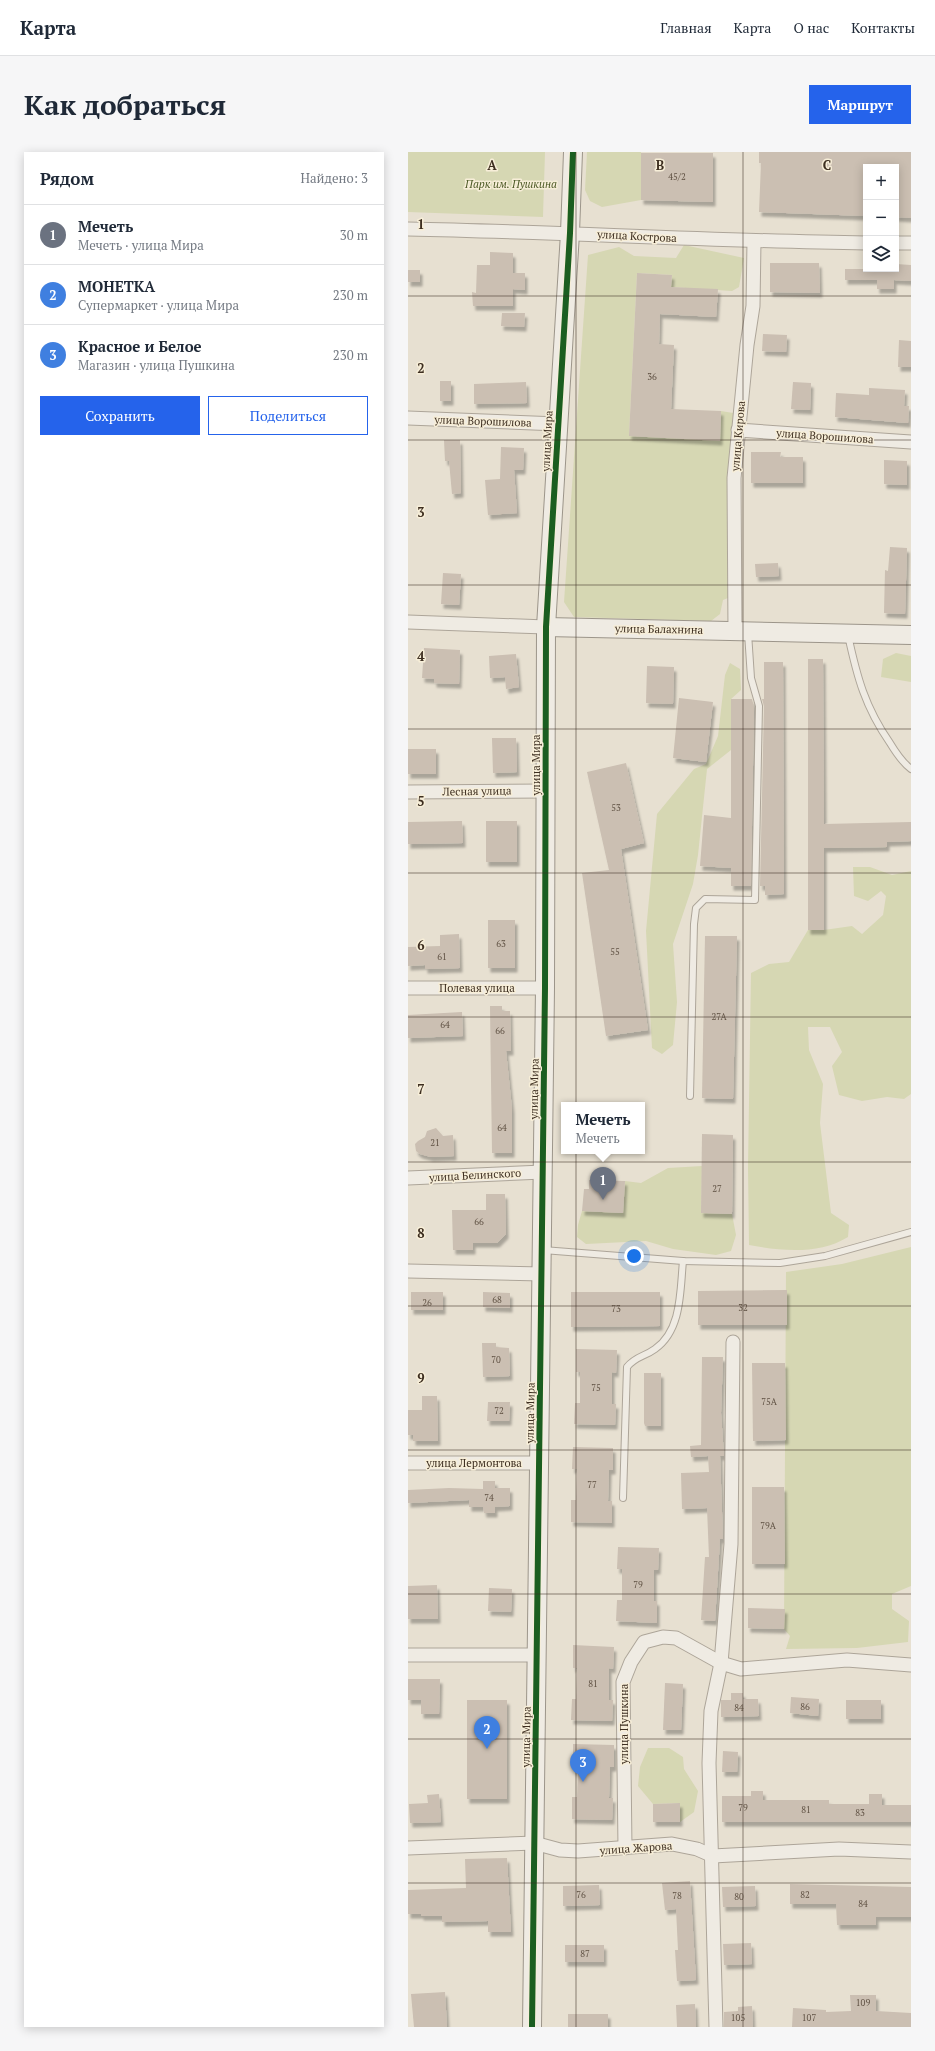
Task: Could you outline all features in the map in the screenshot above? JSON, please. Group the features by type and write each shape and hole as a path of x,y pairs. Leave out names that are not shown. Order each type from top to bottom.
{"street":[{"name":"улица Мира","path":"532,2027 545,988 546,627 570,233 572,152"},
{"name":"улица Кострова","path":"408,229 570,233 754,241 863,242"},
{"name":"улица Кирова","path":"742,631 734,478 747,345 753,306 754,241"},
{"path":"899,243 911,243"},
{"name":"улица Ворошилова","path":"408,418 558,424"},
{"name":"улица Ворошилова","path":"738,430 911,442"},
{"name":"улица Балахнина","path":"408,622 546,627 911,635"},
{"name":"Лесная улица","path":"408,792 546,791"},
{"name":"Полевая улица","path":"408,988 545,988"},
{"name":"улица Белинского","path":"408,1178 543,1172"},
{"path":"408,1271 542,1274"},
{"path":"716,2027 713,1856 709,1764 711,1710 721,1663 731,1544 734,1342"},
{"name":"улица Лермонтова","path":"408,1463 539,1463"},
{"name":"улица Пушкина","path":"625,1848 623,1682 630,1662 644,1642 663,1637 676,1638 721,1663 741,1669 847,1660 911,1665"},
{"path":"408,1655 537,1655"},
{"name":"улица Жарова","path":"408,1848 534,1843 560,1850 578,1851 672,1844 697,1849 713,1856 839,1849 911,1852"}],"lane":[{"path":"690,1096 694,924 696,908 705,899 755,900 759,706 751,678 742,631"},
{"path":"847,634 859,683 875,721 904,764 911,769"},
{"path":"542,1250 683,1261 780,1263 825,1256 911,1232"},
{"path":"623,1498 627,1367 634,1359 655,1349 668,1335 678,1315 683,1261"}],"green space":[{"name":"Парк им. Пушкина","path":"408,152 545,152 543,217 408,212"},
{"path":"587,152 641,152 641,200 602,207 590,201 585,190"},
{"path":"684,245 744,258 739,287 732,291 671,287 672,275 637,273 629,436 720,440 721,411 733,413 728,478 728,598 723,600 720,614 711,621 574,617 564,602 588,255 619,247 634,256 676,258"},
{"path":"896,653 911,656 911,682 881,677 883,659"},
{"path":"730,663 740,669 741,690 731,699 731,750 707,769 698,855 693,884 673,944 677,1002 673,1045 662,1054 652,1048 646,931 657,814 694,769 706,764 718,736 725,675"},
{"path":"853,867 870,867 892,875 911,871 911,1094 904,1099 887,1097 862,1101 839,1095 832,1066 842,1052 830,1027 808,1027 809,1050 823,1084 820,1123 831,1213 849,1225 848,1237 825,1247 800,1250 774,1249 749,1245 748,1168 751,973 769,964 789,962 808,930 824,930 852,926 862,934 883,915 886,896 881,891 868,901 854,896"},
{"path":"702,1166 701,1213 732,1214 736,1235 731,1251 716,1255 673,1249 646,1241 586,1244 577,1237 578,1225 582,1211 623,1213 625,1181 641,1183 668,1168"},
{"path":"911,1247 911,1586 892,1594 892,1609 909,1621 908,1642 857,1648 786,1649 790,1636 784,1629 786,1272 842,1264"},
{"path":"648,1748 669,1748 683,1757 684,1769 698,1791 694,1812 680,1822 680,1803 653,1804 638,1786 640,1767"}],"building":[{"path":"759,152 911,152 911,218 899,217 899,164 863,164 863,216 759,212 761,163 759,163"},
{"path":"641,153 713,153 713,202 641,200"},
{"path":"490,252 513,253 513,273 525,273 525,290 513,289 513,306 473,306 472,292 476,293 477,265 490,265"},
{"path":"770,263 819,263 820,293 770,292"},
{"path":"899,264 911,265 911,281 894,280 894,289 877,289 877,280 845,280 845,269 863,269 863,272 899,272"},
{"path":"408,270 420,270 420,282 408,282"},
{"path":"637,273 672,275 671,287 718,289 716,317 660,314 659,344 674,345 671,409 721,411 720,441 629,436"},
{"path":"502,313 525,313 524,327 501,326"},
{"path":"763,334 787,335 786,352 762,351"},
{"path":"899,340 911,341 911,367 898,367"},
{"path":"440,381 451,381 451,401 440,401"},
{"path":"526,382 527,403 474,404 474,384"},
{"path":"793,382 811,383 810,410 791,409"},
{"path":"869,388 905,390 904,406 909,406 908,423 835,417 836,393 869,395"},
{"path":"444,440 460,440 461,493 452,494 449,461 445,461"},
{"path":"501,447 524,448 523,470 514,470 517,513 488,515 485,480 500,479"},
{"path":"751,452 781,452 780,457 803,457 803,483 751,483"},
{"path":"884,460 907,461 907,485 884,484"},
{"path":"890,547 907,548 905,614 884,613 885,570 888,571"},
{"path":"778,563 779,576 756,577 755,564"},
{"path":"443,573 461,574 459,605 441,604"},
{"path":"424,648 460,650 459,684 434,683 434,679 422,678"},
{"path":"516,654 519,687 506,689 505,677 490,678 489,656"},
{"path":"808,659 823,659 824,824 911,822 911,841 887,842 887,847 824,848 824,930 808,930"},
{"path":"764,662 783,662 784,894 765,895 765,886 760,886 764,706 762,699 764,699"},
{"path":"647,666 674,667 673,704 646,703"},
{"path":"679,698 713,702 706,762 673,758"},
{"path":"731,699 752,699 754,707 751,886 731,886 731,868 700,866 704,815 731,818"},
{"path":"492,738 516,738 517,772 493,773"},
{"path":"408,749 436,749 436,774 408,774"},
{"path":"626,763 644,843 621,849 648,1030 606,1036 582,873 609,870 587,772"},
{"path":"462,821 463,843 408,844 408,822"},
{"path":"486,821 517,821 517,862 486,862"},
{"path":"488,920 515,920 515,968 488,968"},
{"path":"459,934 460,968 425,969 425,965 408,966 408,947 440,946 440,935"},
{"path":"705,936 737,936 733,1099 702,1098"},
{"path":"490,1006 502,1006 502,1011 510,1011 511,1051 506,1051 512,1109 512,1153 492,1153"},
{"path":"462,1012 463,1036 408,1038 408,1015"},
{"path":"436,1128 443,1136 453,1135 454,1156 431,1157 420,1154 416,1151 415,1144 425,1137 427,1131"},
{"path":"702,1134 733,1135 732,1214 701,1213"},
{"path":"589,1180 625,1181 623,1213 582,1211 584,1189 589,1189"},
{"path":"486,1194 505,1194 506,1234 497,1243 473,1243 473,1250 453,1250 452,1210 486,1210"},
{"path":"787,1290 787,1325 698,1325 698,1291"},
{"path":"411,1292 443,1292 443,1310 411,1310"},
{"path":"483,1292 510,1293 510,1308 483,1307"},
{"path":"571,1292 660,1292 660,1326 571,1327"},
{"path":"482,1343 496,1343 496,1347 509,1348 510,1376 483,1377"},
{"path":"576,1349 617,1350 616,1373 612,1372 612,1404 616,1404 615,1425 574,1424 575,1403 580,1403 580,1372 576,1372"},
{"path":"702,1357 723,1357 721,1413 724,1456 720,1456 723,1539 720,1539 715,1621 701,1620 705,1557 709,1557 707,1508 682,1509 681,1473 709,1472 708,1456 691,1457 690,1446 701,1445"},
{"path":"752,1363 785,1363 786,1440 753,1441"},
{"path":"644,1373 661,1373 661,1426 645,1426 644,1423"},
{"path":"422,1396 437,1396 438,1441 413,1441 413,1435 408,1435 408,1410 422,1410"},
{"path":"488,1402 510,1402 509,1421 487,1421"},
{"path":"573,1447 613,1448 613,1470 609,1470 608,1501 612,1501 612,1523 571,1522 571,1500 576,1500 577,1469 572,1469"},
{"path":"483,1481 495,1481 495,1488 510,1488 510,1506 495,1507 495,1513 484,1513 483,1507 469,1507 469,1500 408,1503 408,1490 449,1488 483,1489"},
{"path":"752,1487 784,1487 785,1564 752,1564"},
{"path":"618,1547 659,1548 658,1570 654,1570 654,1601 657,1601 657,1623 616,1621 617,1600 622,1600 622,1569 617,1569"},
{"path":"437,1585 438,1619 408,1619 408,1586"},
{"path":"489,1588 512,1589 511,1612 488,1611"},
{"path":"748,1608 785,1609 784,1629 748,1628"},
{"path":"573,1645 614,1647 613,1669 609,1668 609,1700 613,1700 612,1721 571,1720 572,1699 576,1699 577,1668 573,1668"},
{"path":"408,1679 440,1679 439,1714 421,1714 421,1700 408,1700"},
{"path":"665,1683 683,1684 681,1730 663,1730"},
{"path":"731,1693 743,1693 743,1699 758,1699 759,1716 721,1717 721,1700 731,1700"},
{"path":"791,1697 819,1699 818,1716 790,1713"},
{"path":"467,1700 507,1700 507,1799 467,1799"},
{"path":"846,1700 881,1700 881,1719 846,1719"},
{"path":"573,1744 614,1745 614,1767 610,1767 609,1798 613,1798 612,1820 572,1819 572,1797 577,1797 578,1766 573,1766"},
{"path":"723,1751 738,1752 737,1772 722,1772"},
{"path":"751,1791 763,1791 763,1800 829,1800 829,1804 869,1804 869,1794 882,1794 882,1805 911,1805 911,1822 722,1822 722,1796 751,1796"},
{"path":"439,1794 441,1822 410,1823 409,1804 428,1803 427,1795"},
{"path":"680,1803 680,1822 653,1822 653,1804"},
{"path":"507,1858 511,1932 488,1932 488,1921 442,1922 442,1916 421,1916 421,1914 408,1914 408,1890 466,1888 465,1859"},
{"path":"690,1881 696,1980 677,1981 675,1950 678,1950 676,1909 665,1910 662,1883"},
{"path":"790,1884 911,1887 911,1917 876,1917 876,1925 837,1925 836,1904 790,1904"},
{"path":"599,1885 600,1905 563,1906 563,1886"},
{"path":"755,1886 756,1906 723,1907 722,1887"},
{"path":"751,1943 752,1964 724,1965 723,1944"},
{"path":"565,1945 604,1945 604,1962 565,1962"},
{"path":"445,1992 447,2027 414,2027 411,1994"},
{"path":"850,1995 876,1995 876,2011 911,2013 911,2027 792,2027 793,2008 826,2010 826,2012 851,2011"},
{"path":"695,2004 696,2027 677,2027 676,2005"},
{"path":"752,2006 753,2027 724,2027 724,2012 738,2011 738,2007"},
{"path":"568,2014 608,2014 608,2027 568,2027"}],"cycle path":[{"path":"532,2027 545,988 546,627 570,233 573,152"}],"place":[{"name":"Мечеть","path":"603,1200"},
{"name":"МОНЕТКА","path":"487,1749"},
{"name":"Красное и Белое","path":"583,1782"}]}
